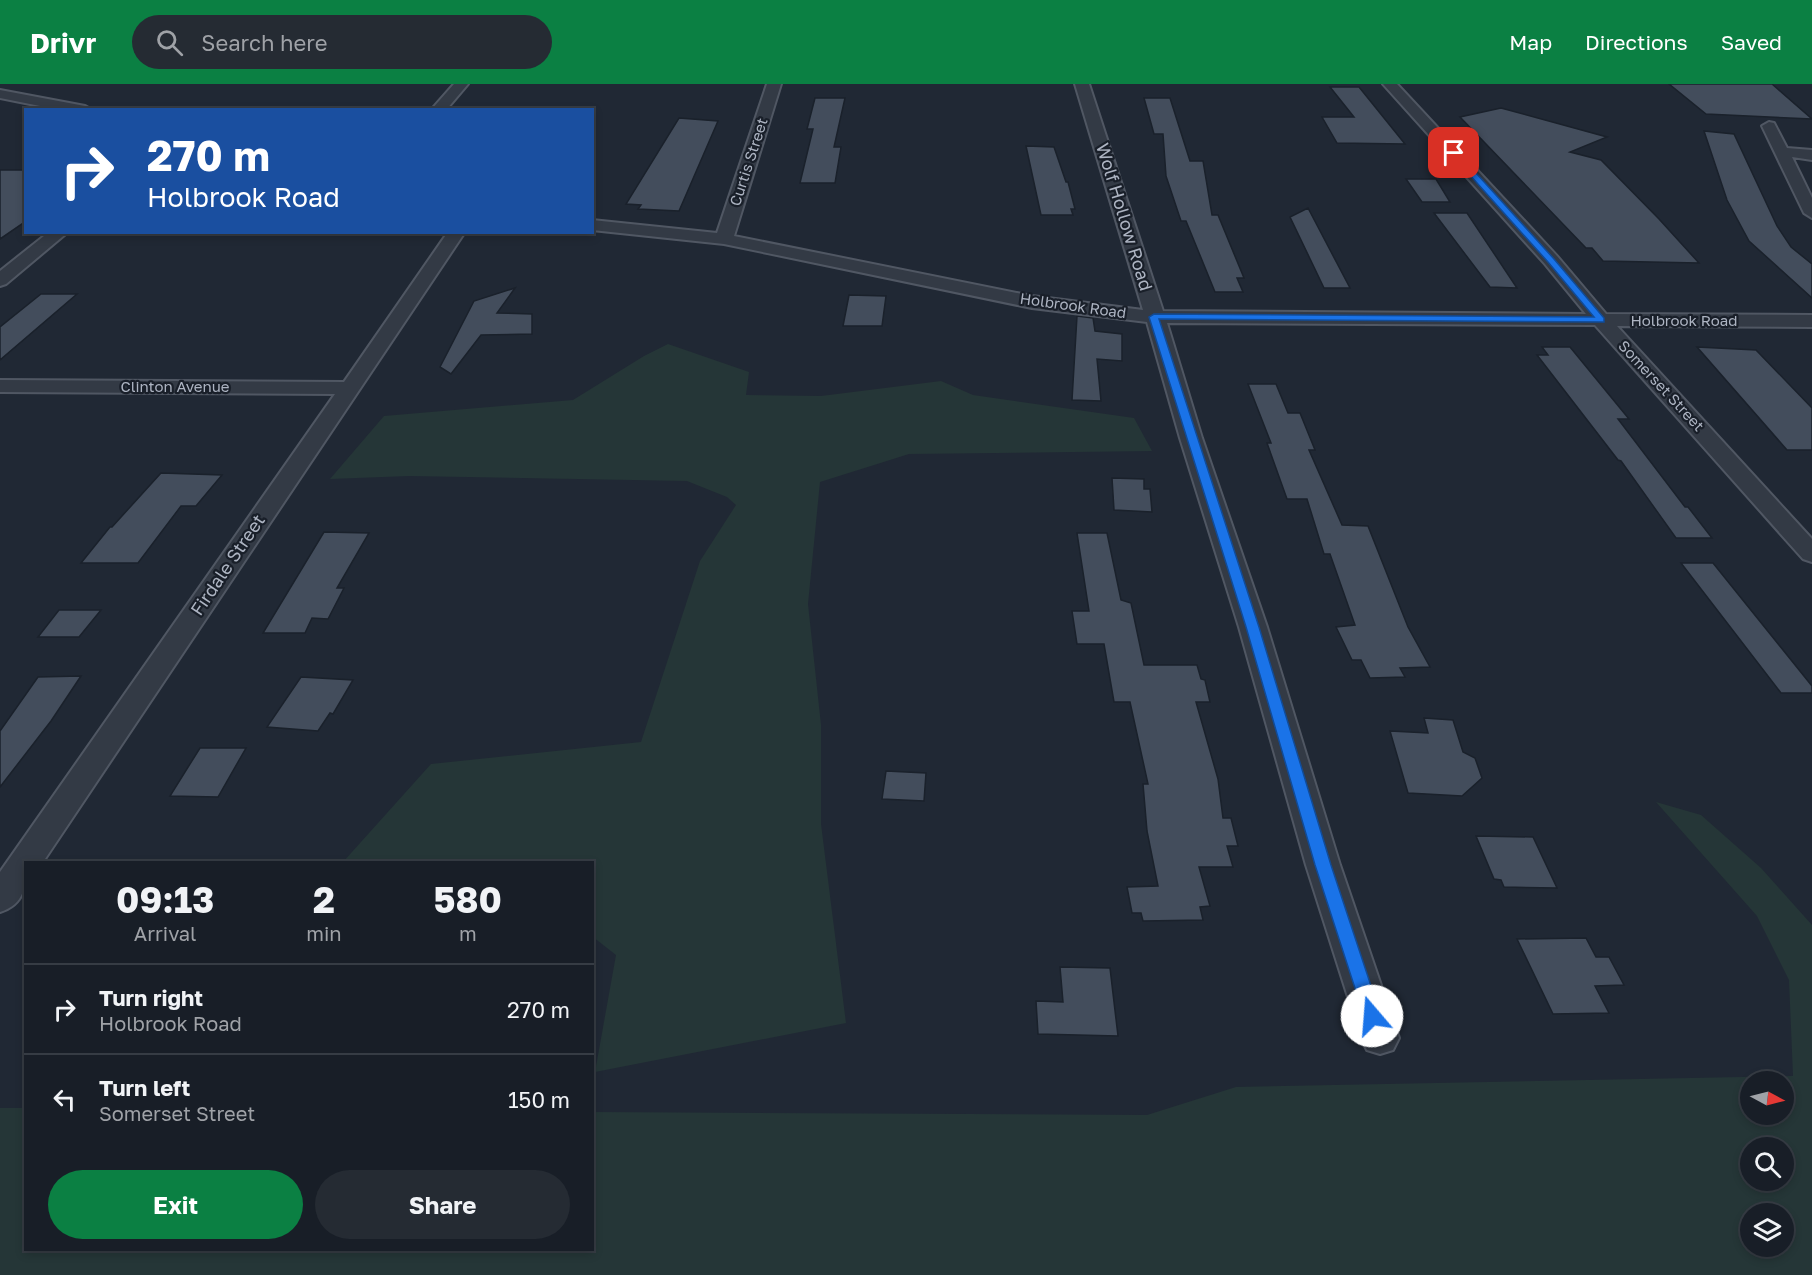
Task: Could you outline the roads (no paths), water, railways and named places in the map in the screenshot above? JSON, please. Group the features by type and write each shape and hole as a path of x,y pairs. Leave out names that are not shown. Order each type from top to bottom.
{"street":[{"path":"440,108 461,84"},
{"name":"Curtis Street","path":"724,239 774,84"},
{"name":"Wolf Hollow Road","path":"1082,84 1253,627 1323,865 1380,1038"},
{"name":"Somerset Street","path":"1390,84 1551,260 1601,320 1812,554"},
{"path":"0,94 74,108"},
{"path":"1769,126 1783,152 1796,185 1812,213"},
{"path":"1783,152 1812,155"},
{"name":"Holbrook Road","path":"594,225 724,239 1032,302 1154,317 1812,321"},
{"path":"0,280 58,234"},
{"name":"Firdale Street","path":"26,861 456,234"},
{"name":"Clinton Avenue","path":"0,386 349,388"},
{"name":"Firdale Street","path":"0,899 24,864"}]}
